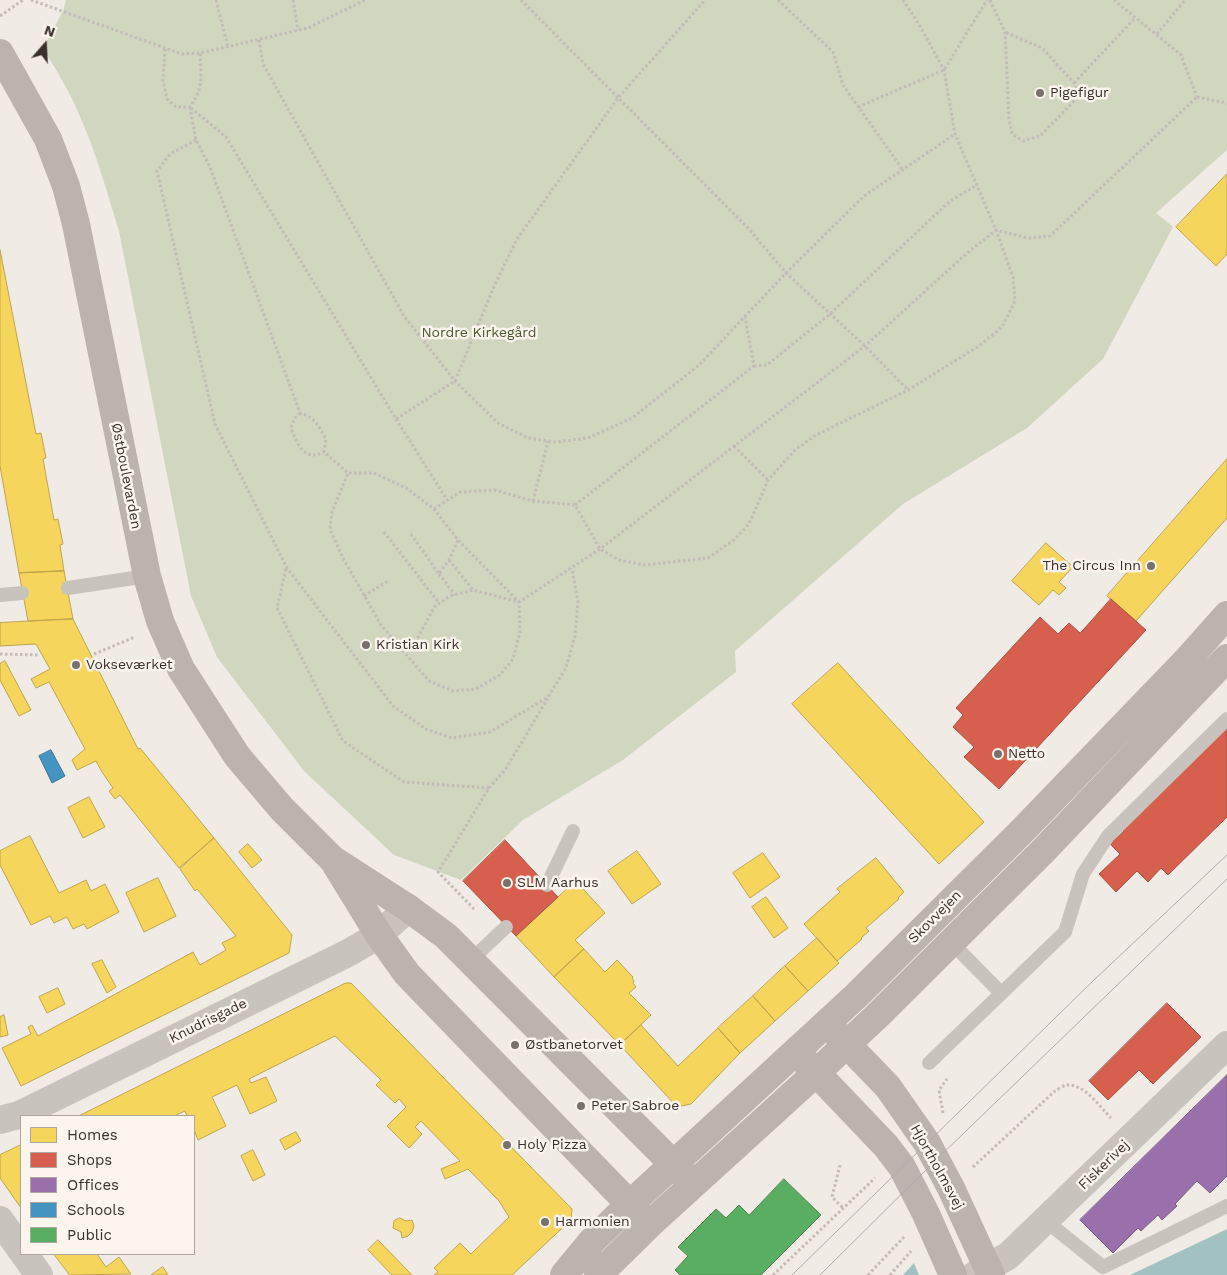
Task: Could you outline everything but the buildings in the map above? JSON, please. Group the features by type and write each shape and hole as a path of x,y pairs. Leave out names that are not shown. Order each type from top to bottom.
{"street":[{"name":"Østboulevarden","path":"0,53 48,139 66,186 76,224 147,576 162,626 181,669 237,756 282,809 332,859"},
{"name":"Skovvejen","path":"564,1275 592,1241 630,1204 827,1023 931,921 1082,769 1186,661 1227,615"},
{"name":"Skovvejen","path":"598,1275 693,1184 816,1073 951,942 1044,850 1227,658"},
{"path":"332,859 408,908 446,936 693,1184"},
{"path":"332,859 379,935 407,974 650,1224"},
{"name":"Knudrisgade","path":"0,1120 19,1115 348,953 379,935 408,908"},
{"name":"Hjortholmsvej","path":"827,1023 896,1098 927,1143 951,1188 985,1273"},
{"name":"Fiskerivej","path":"985,1273 1008,1256 1046,1221 1227,1045"},
{"path":"797,1051 896,1158 912,1185 953,1275"},
{"path":"0,1220 20,1249"},
{"path":"25,1255 39,1275"}],"lane":[{"path":"68,588 147,576"},
{"path":"0,595 22,593"},
{"path":"929,1063 1064,932 1083,874 1108,836 1227,719"},
{"path":"547,885 573,831"},
{"path":"931,921 1002,993"},
{"path":"471,960 506,926"},
{"path":"1046,1221 1103,1267 1227,1206"}],"path":[{"path":"0,16 23,0"},
{"path":"31,0 182,54 200,53 308,28 365,0"},
{"path":"216,0 228,47"},
{"path":"293,0 298,30"},
{"path":"521,0 748,228 786,273 865,346 908,390"},
{"path":"396,419 454,381 495,284 517,239 618,98 705,0"},
{"path":"778,0 833,52 843,85 902,170"},
{"path":"575,506 600,549 618,560 644,566 708,558 735,539 749,524 768,480 795,450 816,435 908,390 979,346 1002,327 1015,301 1013,277 996,230 956,134 944,70 920,26 903,0"},
{"path":"858,107 944,70 988,0 1005,32 1009,119 1012,134 1023,141 1040,136 1074,101 1077,92 1074,83 1042,48 1005,32"},
{"path":"1114,0 1181,55 1197,97"},
{"path":"1156,34 1185,0"},
{"path":"1074,83 1135,18"},
{"path":"259,40 263,64 404,316 454,381 498,423 528,438 548,441 556,442 588,438 632,418 698,366 786,273 864,196 956,134"},
{"path":"165,49 163,80 167,99 176,107 190,107 226,137 447,500"},
{"path":"200,53 201,78 199,94 190,107 196,140 210,167 300,412"},
{"path":"1197,97 1227,103"},
{"path":"996,230 1028,238 1050,236 1197,97"},
{"path":"196,140 170,154 157,171 215,424 287,568 393,706 426,729 452,738 490,732 548,697"},
{"path":"434,508 460,492 496,490 533,501 575,506 754,366 767,365 830,314 950,201 978,185"},
{"path":"402,650 416,641 435,606 439,603 455,595 472,590 519,602 600,549 865,346 966,254 996,230"},
{"path":"745,317 754,366"},
{"path":"300,412 310,415 317,423 326,439 324,452"},
{"path":"300,412 294,419 291,429 299,447 308,455 317,455 324,452"},
{"path":"533,501 548,441"},
{"path":"734,446 768,480"},
{"path":"324,452 348,473 374,473 406,488 434,508 458,540 519,602 520,632 513,659 500,675 476,689 453,691 430,681 381,625 344,560 330,530 332,512 348,473"},
{"path":"384,532 439,603"},
{"path":"411,534 455,595"},
{"path":"439,574 449,560 458,540"},
{"path":"449,560 472,590"},
{"path":"287,568 277,608 344,742 404,782 489,788"},
{"path":"474,909 438,872 489,788 505,770 566,668 575,636 578,602 572,568"},
{"path":"364,596 388,581"},
{"path":"94,654 162,626"},
{"path":"0,654 39,655"},
{"path":"929,1063 947,1080 939,1090 944,1113"},
{"path":"951,1188 1055,1091 1065,1085 1084,1091 1131,1138"},
{"path":"773,1275 896,1158"},
{"path":"840,1166 832,1197 844,1209"},
{"path":"868,1275 926,1214"}],"green space":[{"name":"Nordre Kirkegård","path":"66,0 1227,0 1227,150 1156,213 1173,227 1103,359 1027,428 903,504 735,651 736,672 623,760 523,820 461,880 394,855 304,771 217,657 191,596 119,231 87,133 59,74 43,48 63,11"}],"water":[{"path":"1227,1229 1227,1275 1130,1275 1225,1230"},
{"path":"914,1263 919,1275 903,1275"}],"tram line":[{"path":"792,1275 1095,979 1227,855"},
{"path":"820,1275 936,1160 1227,879"}],"place":[{"name":"Pigefigur","path":"1040,93"},
{"name":"The Circus Inn","path":"1151,566"},
{"name":"Kristian Kirk","path":"366,645"},
{"name":"Vokseværket","path":"76,665"},
{"name":"Netto","path":"998,754"},
{"name":"SLM Aarhus","path":"507,883"},
{"name":"Østbanetorvet","path":"515,1045"},
{"name":"Peter Sabroe","path":"581,1106"},
{"name":"Holy Pizza","path":"507,1145"},
{"name":"Harmonien","path":"545,1222"}]}
